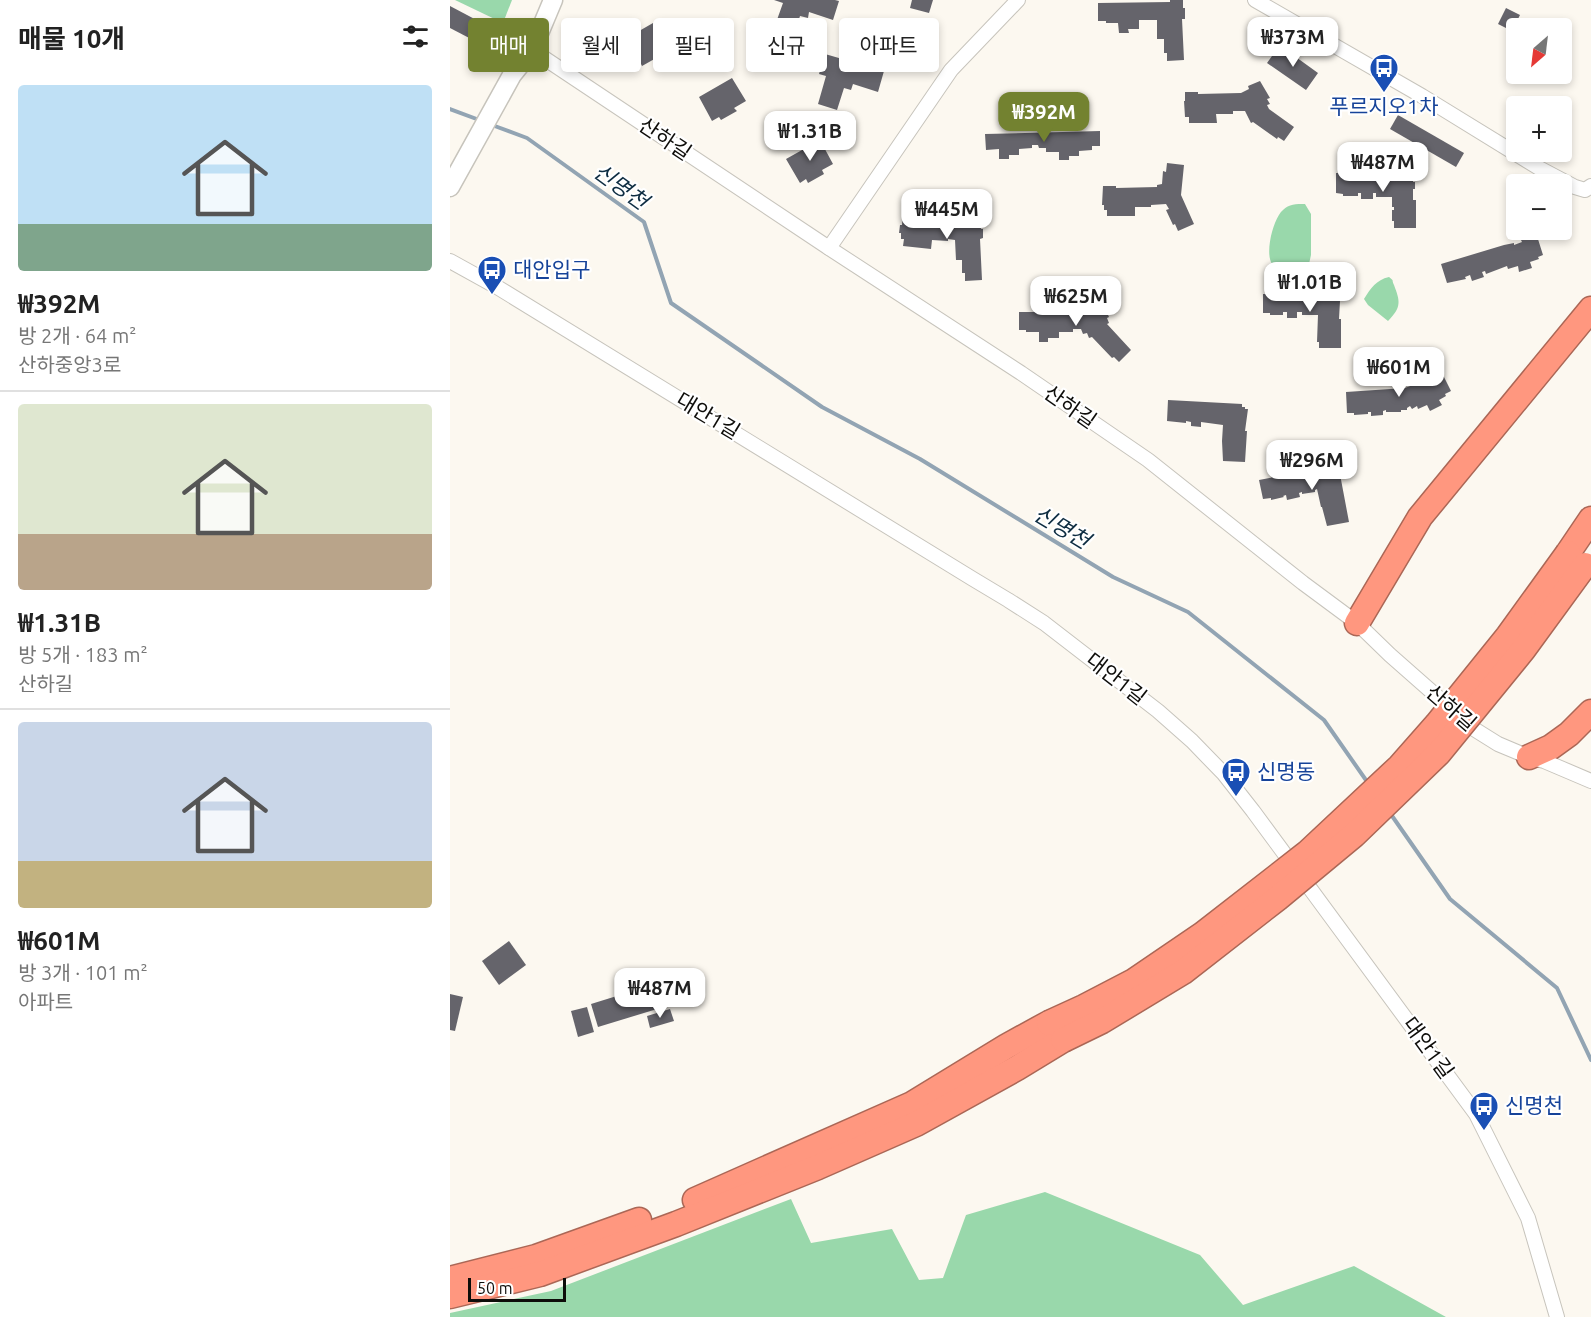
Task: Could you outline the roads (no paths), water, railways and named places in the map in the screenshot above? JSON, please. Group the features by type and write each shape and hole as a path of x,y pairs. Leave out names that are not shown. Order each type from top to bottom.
{"highway":[{"path":"1358,623 1420,517 1591,309"},
{"path":"450,1296 540,1274 676,1224 818,1167 916,1124 1017,1068 1084,1007 1134,981 1203,934 1315,846 1400,766 1508,636 1581,558 1591,519"},
{"path":"1529,757 1551,747 1569,734 1591,712"},
{"path":"450,1279 536,1257 682,1206 912,1104 1006,1046 1056,1031"}],"main road":[{"path":"546,18 554,0"},
{"path":"450,187 514,72"}],"street":[{"path":"829,248 951,70 1018,0"},
{"path":"1255,0 1422,96 1575,188 1585,190 1591,186"},
{"name":"산하길","path":"549,61 829,248 1022,373 1148,460 1303,583 1358,623 1390,655 1474,729 1498,744 1591,781"},
{"name":"대안1길","path":"450,261 497,287 1044,623 1158,711 1192,741 1224,774 1253,811 1476,1114 1528,1218 1557,1317"}],"waterway":[{"name":"신명천","path":"450,109 482,121"},
{"name":"신명천","path":"492,125 527,138 644,222 671,303 822,407 920,459 1113,577 1188,612 1324,720 1368,783"},
{"name":"신명천","path":"1390,813 1450,899 1557,988 1591,1060"}],"place":[{"name":"푸르지오1차","path":"1384,94"},
{"name":"대안입구","path":"492,296"},
{"name":"신명동","path":"1236,798"},
{"name":"신명천","path":"1484,1132"}]}
